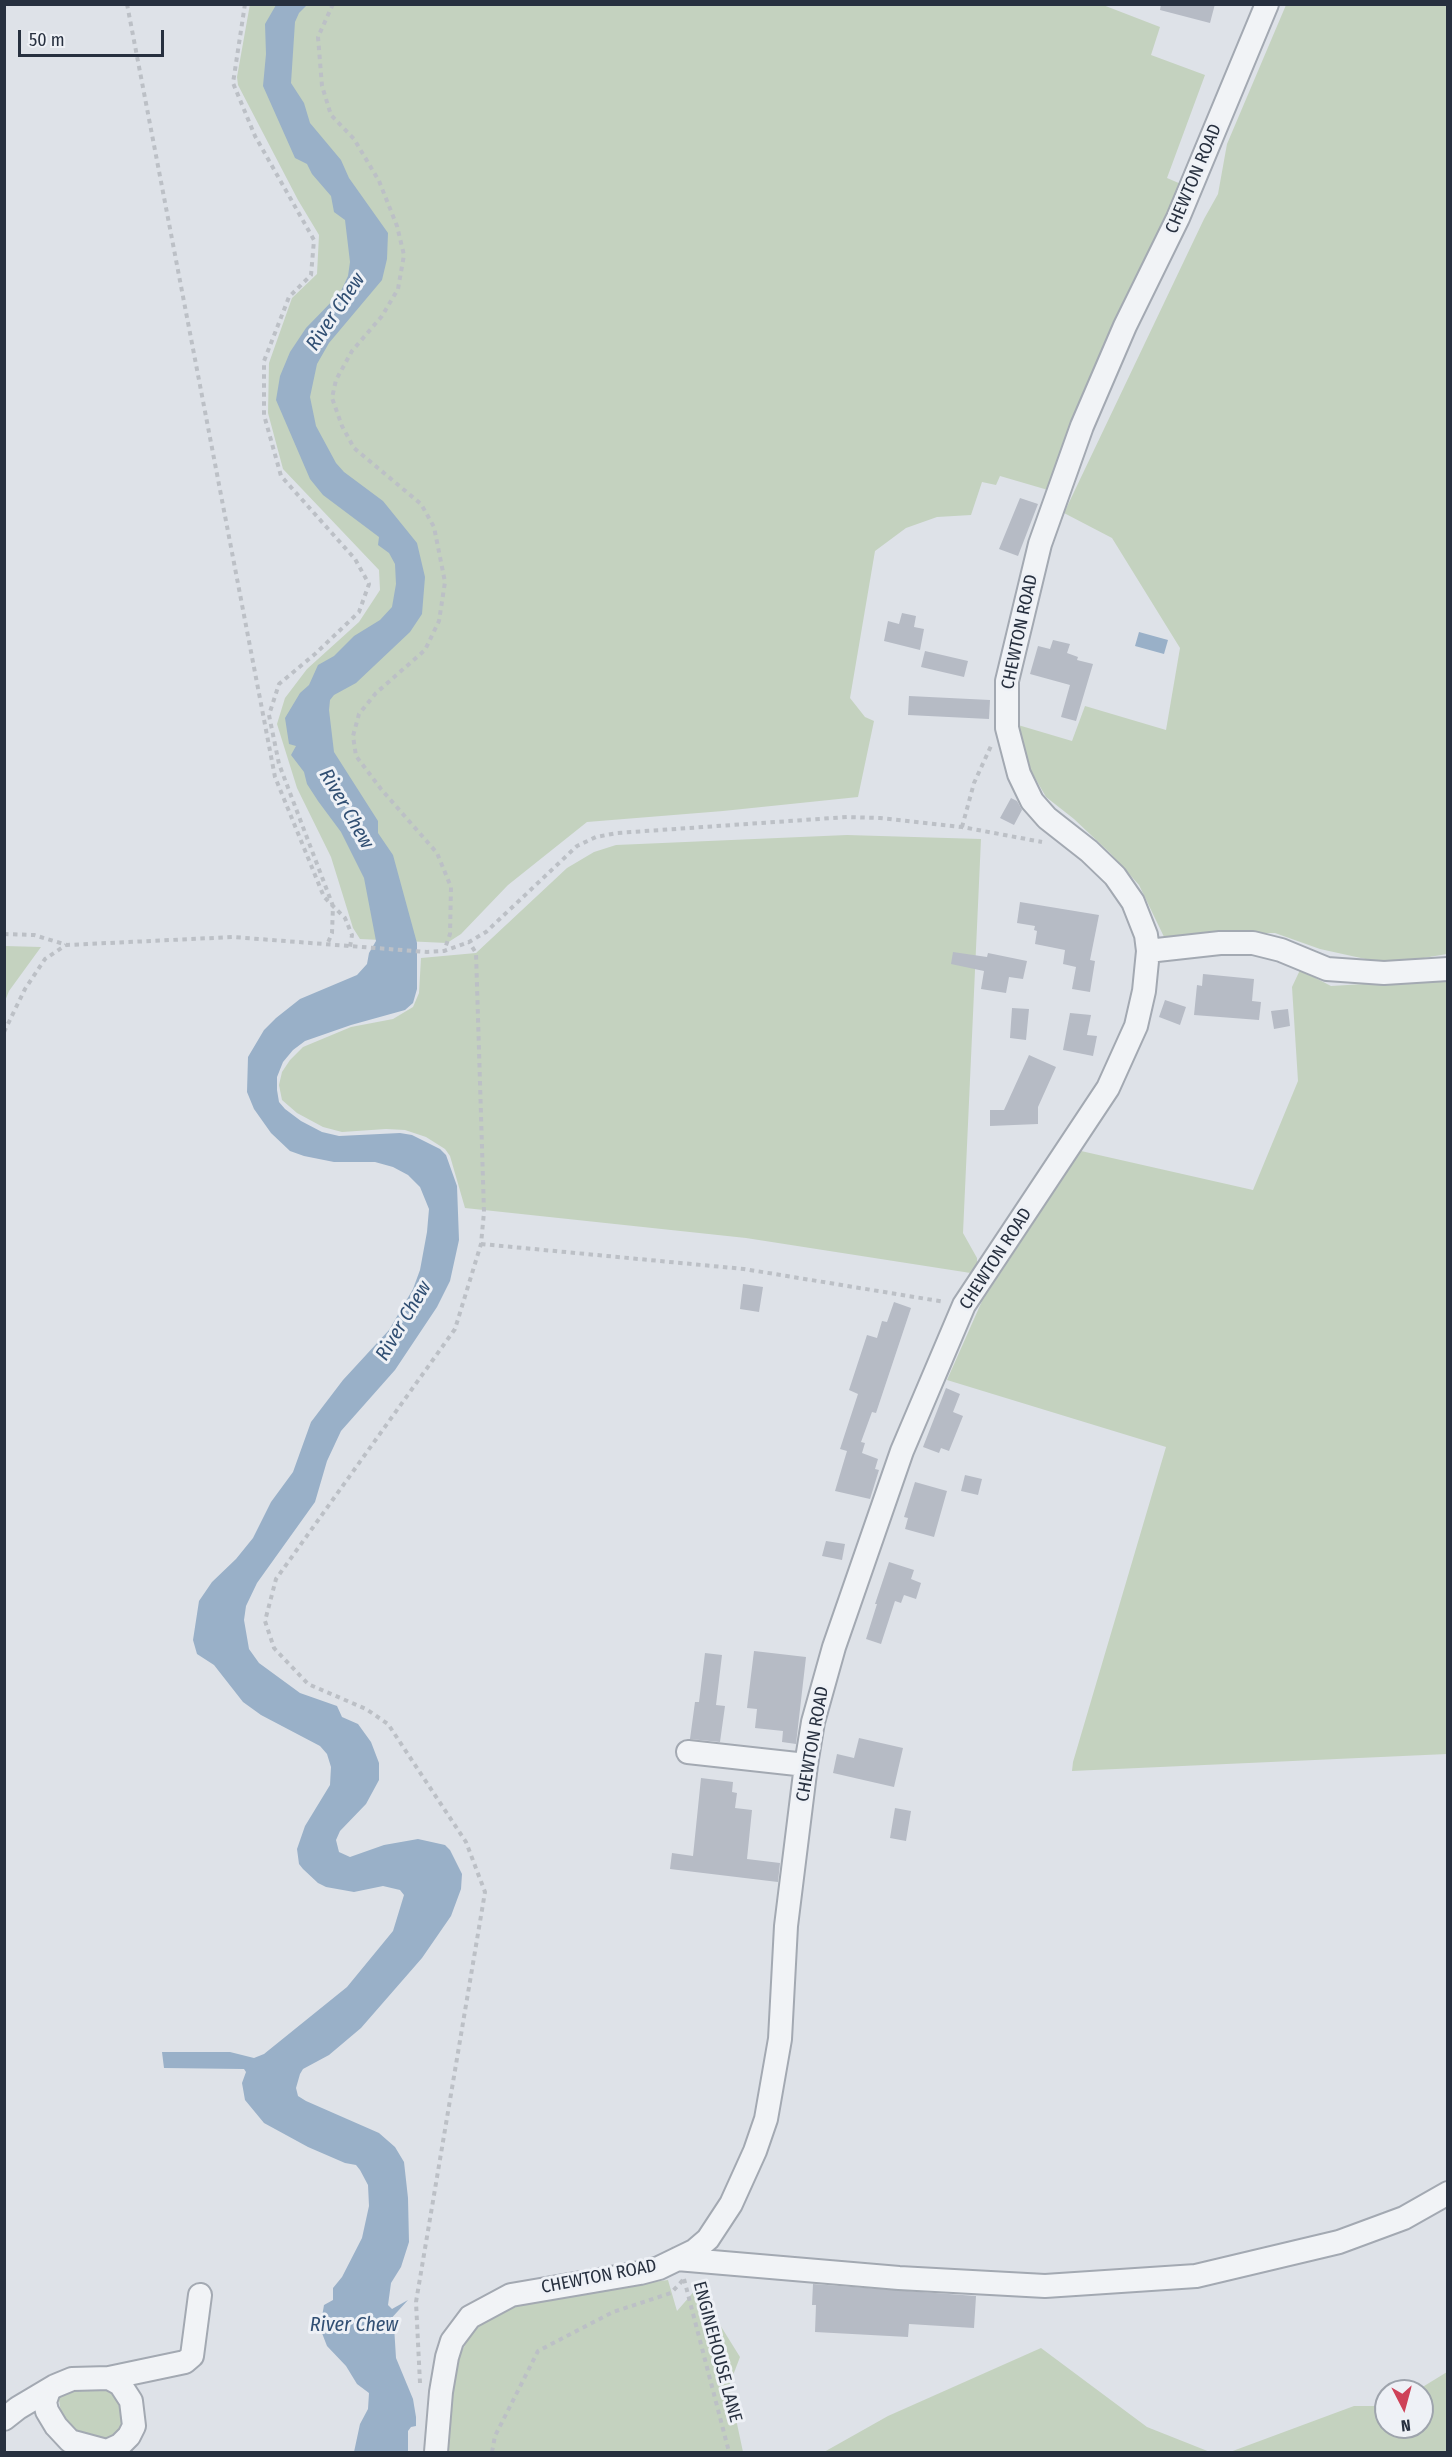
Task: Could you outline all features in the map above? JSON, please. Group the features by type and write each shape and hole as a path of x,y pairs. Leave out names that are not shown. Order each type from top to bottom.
{"street":[{"name":"CHEWTON ROAD","path":"436,2452 441,2392 447,2357 452,2341 470,2318 512,2295 640,2273 681,2269 719,2224 744,2178 766,2119 780,2039 786,1926 806,1765 813,1722 834,1647 902,1451 964,1305 1108,1088 1136,1026 1144,991 1148,951 1146,935 1133,902 1115,876 1089,851 1047,818 1032,801 1019,774 1007,728 1006,690 1010,665 1044,534 1087,416 1125,326 1178,218 1267,4"},
{"path":"1148,951 1220,943 1253,943 1281,950 1327,969 1384,973 1448,969"},
{"path":"688,1752 806,1765"},
{"path":"681,2269 1045,2286 1186,2277 1264,2261 1339,2241 1404,2218 1448,2193"},
{"path":"4,2419 18,2408 72,2379 109,2378 184,2362 192,2355 200,2295"},
{"path":"49,2390 45,2402 56,2427 70,2441 107,2451 120,2445 129,2436 134,2426 130,2401 120,2384 109,2378"}],"path":[{"path":"127,4 275,777 324,897 345,918 352,935 350,947"},
{"path":"244,4 233,83 255,136 314,240 311,274 289,297 264,361 264,415 281,476 355,559 369,585 359,612 279,684 269,715 279,764 333,906 332,933 327,945"},
{"path":"333,4 318,37 322,86 331,114 354,139 379,181 397,226 404,255 398,289 382,316 352,351 336,380 332,398 342,426 354,448 421,504 434,527 445,582 439,621 425,650 376,693 359,714 353,736 356,756 381,789 437,853 451,887 450,934 444,951"},
{"path":"962,827 974,783 998,730 1007,728"},
{"path":"4,934 34,935 67,945 233,937 350,947 444,951 469,942 486,932 578,846 596,837 699,827 848,817 880,818 962,827 1048,843"},
{"path":"421,2392 416,2302 485,1892 466,1842 388,1724 366,1709 308,1684 274,1648 265,1621 276,1579 455,1329 481,1244 484,1212 476,953 469,942"},
{"path":"4,1032 25,989 45,959 67,945"},
{"path":"481,1244 744,1269 964,1305"},
{"path":"492,2452 495,2436 538,2351 613,2312 671,2294 681,2269"},
{"name":"ENGINEHOUSE LANE","path":"681,2269 729,2452"}],"green space":[{"path":"250,4 1103,5 1160,27 1151,55 1205,75 1167,178 1181,184 1048,490 1000,476 996,485 982,482 971,515 937,517 906,528 875,551 850,698 865,717 874,721 858,797 587,822 508,885 461,934 447,943 360,939 353,928 331,857 297,788 277,724 285,698 307,669 359,622 380,590 379,570 283,469 268,413 269,363 292,298 317,274 319,235 298,200 238,85 237,77"},
{"path":"1286,5 1447,5 1447,954 1388,964 1320,949 1275,933 1242,933 1166,941 1139,885 1110,853 1074,819 1046,797 1027,764 1018,725 1072,741 1085,706 1166,730 1180,648 1112,538 1064,513 1218,194 1227,144"},
{"path":"847,835 981,839 963,1233 977,1258 977,1274 746,1238 465,1208 450,1156 445,1149 426,1137 405,1130 342,1132 323,1127 297,1113 282,1100 279,1085 282,1072 303,1047 351,1027 393,1019 413,1007 419,993 421,958 476,953 567,868 594,852 616,845"},
{"path":"5,946 41,947 9,991 5,1001"},
{"path":"1300,970 1331,986 1447,979 1447,1754 1072,1771 1166,1447 947,1380 982,1301 1081,1151 1253,1190 1298,1081 1292,987"},
{"path":"668,2280 677,2311 697,2288 740,2357 729,2386 743,2452 443,2452 453,2369 471,2333 493,2312 539,2297"},
{"path":"1041,2348 1147,2427 1210,2452 824,2452 888,2416"},
{"path":"1447,2372 1447,2452 1230,2452 1354,2406 1374,2406 1374,2439 1434,2439 1434,2380"},
{"path":"113,2389 121,2400 124,2426 110,2442 79,2436 62,2419 58,2394 63,2390"}],"water":[{"name":"River Chew","path":"276,5 307,5 299,13 295,22 291,83 304,103 310,123 341,160 349,178 388,233 387,259 382,280 329,343 317,364 310,397 316,426 336,463 344,472 383,501 417,543 425,577 422,614 410,632 356,683 334,695 330,700 329,710 334,752 378,821 378,833 393,855 417,943 417,989 413,1003 405,1010 305,1041 283,1062 277,1077 277,1090 279,1102 285,1109 322,1132 339,1136 400,1133 412,1135 440,1149 446,1155 457,1186 459,1240 450,1281 437,1307 395,1370 341,1431 327,1461 315,1502 257,1583 246,1606 244,1620 249,1649 259,1663 300,1693 337,1706 342,1717 358,1724 371,1742 379,1763 379,1780 366,1804 340,1831 336,1840 339,1852 350,1857 384,1845 418,1839 445,1845 462,1874 461,1889 451,1916 422,1958 361,2028 329,2055 303,2069 296,2088 298,2096 306,2101 379,2133 395,2147 404,2162 409,2242 401,2267 391,2283 388,2305 392,2309 408,2300 388,2322 394,2326 396,2358 413,2399 416,2417 416,2426 411,2427 408,2431 408,2452 354,2452 360,2424 368,2409 369,2393 357,2384 346,2366 327,2346 320,2328 324,2305 333,2300 333,2288 342,2277 362,2238 369,2206 368,2185 360,2170 356,2165 345,2163 308,2147 264,2123 245,2100 242,2083 246,2072 244,2069 164,2068 162,2052 230,2052 254,2058 264,2054 347,1987 393,1931 404,1895 400,1890 383,1886 354,1892 326,1887 303,1869 299,1864 297,1849 305,1826 330,1785 331,1767 327,1754 320,1746 261,1715 243,1702 214,1665 197,1654 193,1640 199,1601 212,1582 236,1559 253,1538 271,1502 293,1472 311,1422 343,1380 389,1330 413,1289 420,1270 429,1209 420,1187 408,1175 393,1167 375,1162 334,1162 290,1151 271,1133 254,1109 247,1092 248,1057 264,1030 300,999 357,975 367,964 369,953 376,941 364,878 341,832 318,801 307,784 304,772 291,755 296,746 289,744 285,718 300,693 309,685 318,665 334,656 354,636 380,620 392,607 396,584 395,564 389,553 378,545 379,537 323,495 310,479 276,400 280,376 290,352 306,328 340,293 348,276 350,262 345,220 334,212 331,196 312,174 307,164 295,158 263,86 266,54 265,24"},
{"path":"1139,632 1168,640 1164,654 1135,646"}],"building":[{"path":"1161,4 1215,4 1210,23 1160,10"},
{"path":"1020,498 1038,504 1018,556 999,549"},
{"path":"902,613 916,616 914,627 924,629 920,650 884,641 888,621 899,624"},
{"path":"1053,640 1070,644 1067,653 1078,657 1077,660 1093,664 1076,721 1061,717 1070,685 1030,674 1038,646 1050,649"},
{"path":"925,651 968,661 964,677 921,667"},
{"path":"909,696 990,700 989,719 908,715"},
{"path":"1011,798 1017,801 1022,810 1014,825 1000,818"},
{"path":"1020,902 1099,915 1090,960 1095,961 1090,992 1072,989 1076,967 1063,964 1065,950 1035,944 1037,931 1034,930 1035,926 1017,923"},
{"path":"953,952 987,957 988,953 1027,961 1023,979 1009,977 1006,993 981,989 984,971 951,964"},
{"path":"1203,974 1254,979 1252,1001 1261,1002 1259,1020 1194,1015 1197,985 1202,986"},
{"path":"1165,1000 1186,1007 1180,1025 1159,1017"},
{"path":"1012,1008 1029,1009 1026,1040 1010,1038"},
{"path":"1288,1009 1290,1026 1274,1029 1271,1011"},
{"path":"1070,1013 1091,1015 1087,1035 1097,1036 1093,1056 1063,1050"},
{"path":"1029,1055 1056,1067 1038,1107 1038,1124 990,1126 990,1110 1004,1110"},
{"path":"743,1284 763,1287 759,1312 740,1309"},
{"path":"894,1302 911,1308 876,1413 872,1412 861,1442 865,1443 862,1453 878,1459 875,1469 879,1470 870,1499 835,1491 847,1451 840,1449 858,1394 849,1390 867,1335 877,1338 882,1321 887,1322"},
{"path":"946,1388 960,1394 953,1412 963,1416 949,1451 941,1448 939,1453 923,1447"},
{"path":"965,1475 982,1479 978,1495 961,1491"},
{"path":"915,1482 947,1491 934,1537 905,1529 908,1518 904,1517"},
{"path":"826,1541 845,1544 842,1560 822,1556"},
{"path":"889,1562 914,1570 911,1579 921,1583 916,1599 904,1595 901,1603 895,1601 881,1644 866,1639"},
{"path":"754,1651 806,1657 796,1744 782,1742 783,1731 755,1728 757,1709 747,1708"},
{"path":"705,1653 722,1655 716,1705 725,1706 720,1742 690,1739 695,1702 699,1702"},
{"path":"859,1738 903,1748 894,1787 833,1773 837,1754 854,1758"},
{"path":"701,1778 733,1782 732,1792 737,1793 735,1808 752,1810 747,1859 780,1863 778,1882 670,1869 672,1853 693,1856"},
{"path":"895,1808 911,1811 906,1841 890,1838"},
{"path":"813,2284 976,2296 974,2328 909,2324 908,2337 815,2332 816,2305 812,2305"}]}
